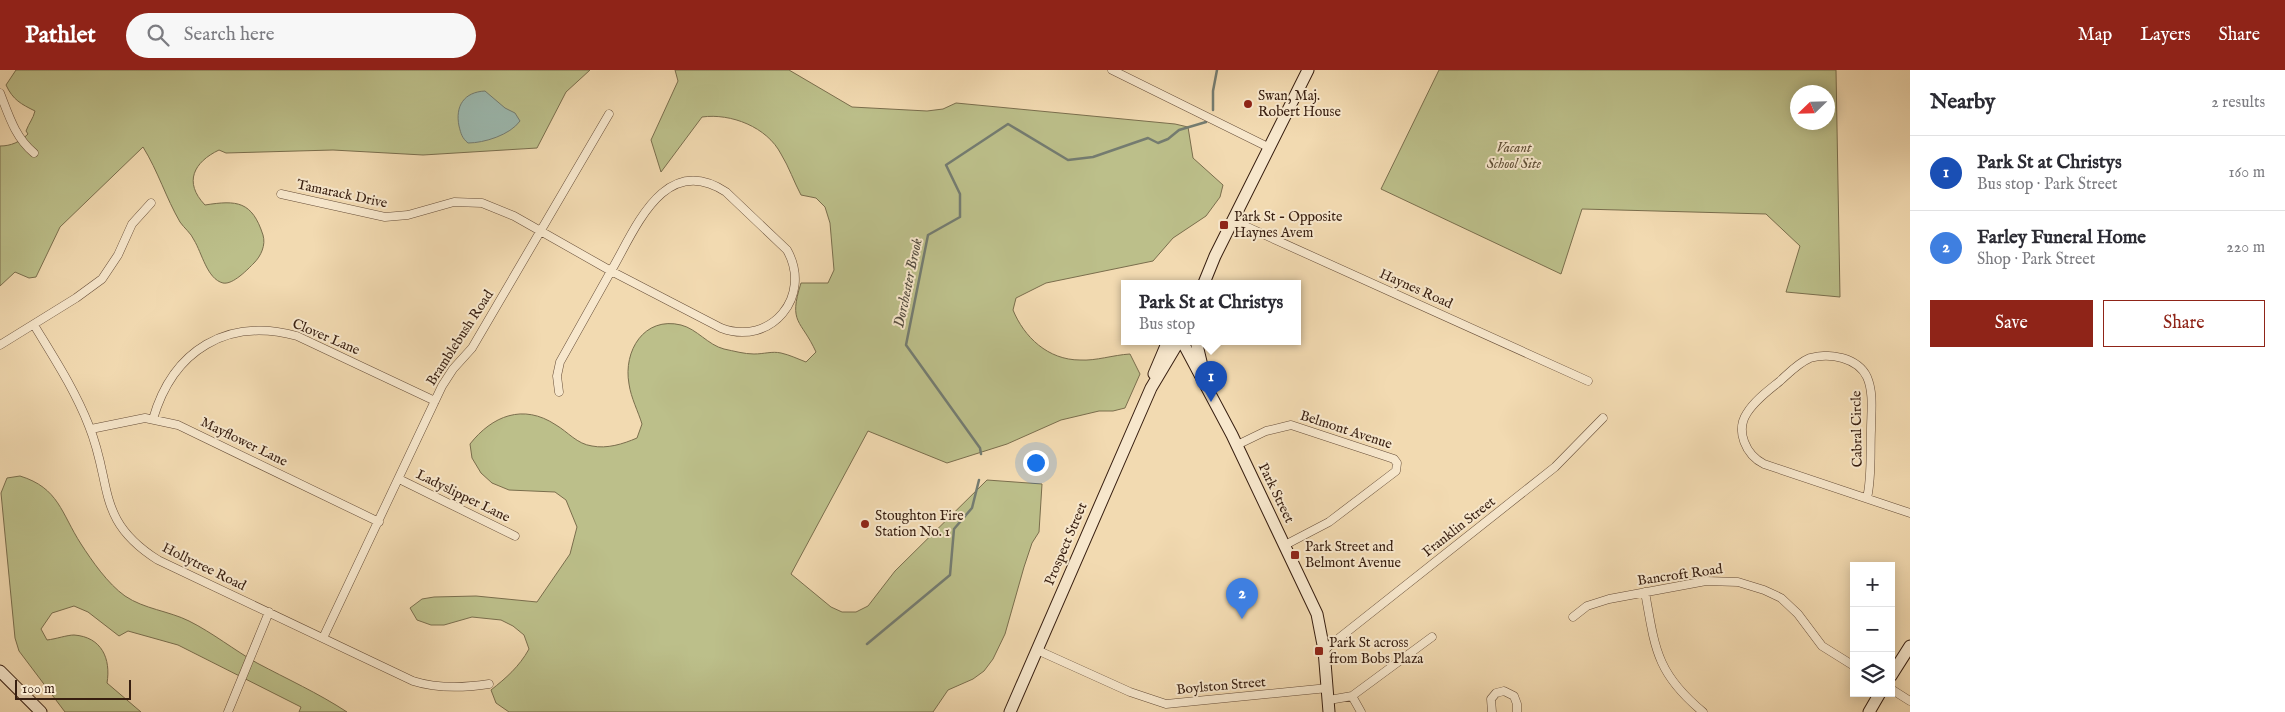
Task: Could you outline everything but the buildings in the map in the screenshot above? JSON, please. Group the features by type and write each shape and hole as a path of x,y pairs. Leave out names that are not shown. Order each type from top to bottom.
{"main road":[{"path":"1205,280 1308,70"},
{"path":"1201,280 1210,268"},
{"name":"Prospect Street","path":"1010,712 1151,388 1155,372 1177,345"},
{"name":"Prospect Street","path":"1151,388 1166,365 1174,357 1178,345"},
{"name":"Park Street","path":"1179,345 1193,362 1217,404"},
{"name":"Park Street","path":"1197,345 1204,374 1217,404 1317,614 1324,650 1329,712"},
{"path":"1895,670 1910,646"},
{"path":"0,671 41,712"},
{"path":"1869,712 1878,697"}],"street":[{"path":"1112,70 1270,148"},
{"path":"0,94 16,133 24,145 34,153"},
{"name":"Bramblebush Road","path":"323,638 447,378 472,348 609,114"},
{"path":"559,392 557,376 560,362 611,271 654,199 675,184 697,181 714,185 726,192 781,244 792,262 795,280 790,302 780,317 765,327 743,332 730,331 715,325 611,271"},
{"name":"Tamarack Drive","path":"281,194 385,217 408,216 454,202 476,202 498,208 611,271"},
{"path":"0,345 34,325 102,279 118,254 132,224 151,203"},
{"name":"Haynes Road","path":"1234,221 1588,381"},
{"name":"Hollytree Road","path":"34,325 80,404 90,429 112,511 130,539 158,560 420,684 456,688 489,684"},
{"name":"Clover Lane","path":"153,418 165,386 187,358 216,339 251,330 283,332 297,336 435,402"},
{"name":"Cabral Circle","path":"1867,498 1870,483 1872,408 1870,386 1866,375 1859,366 1847,360 1825,356 1806,360 1773,387 1747,412 1743,426 1745,444 1752,455 1764,464 1910,513"},
{"name":"Mayflower Lane","path":"90,429 128,420 153,418 190,430 379,522"},
{"name":"Franklin Street","path":"1324,650 1555,467 1604,418"},
{"name":"Belmont Avenue","path":"1237,445 1266,431 1291,425 1394,458 1397,463 1396,471 1329,522 1284,545"},
{"name":"Ladyslipper Lane","path":"400,479 515,536"},
{"name":"Bancroft Road","path":"1572,617 1596,602 1645,592 1718,580 1752,585 1776,594 1786,601 1818,642 1850,663"},
{"path":"1645,592 1660,661 1672,680 1703,712"},
{"path":"228,712 269,612"},
{"path":"1361,712 1352,696 1432,637"},
{"name":"Boylston Street","path":"1037,650 1130,692 1166,704 1328,694 1352,696"},
{"path":"1492,712 1491,699 1496,693 1504,690 1514,696 1518,704 1517,712"},
{"path":"1895,692 1910,701"}],"green space":[{"path":"16,70 590,70 566,92 537,148 423,155 333,150 226,153 219,150 210,155 203,160 194,173 194,188 198,197 205,205 235,203 242,205 254,215 264,239 261,254 257,260 240,276 227,283 217,281 209,271 193,237 175,213 143,147 60,227 36,277 29,278 15,272 0,286 0,146 15,143 28,134 26,131 35,111 18,101 6,85"},
{"path":"675,70 789,70 852,107 927,111 943,109 956,103 1175,124 1188,127 1193,158 1223,185 1220,197 1206,216 1173,238 1153,261 1046,283 1016,298 1013,310 1024,329 1039,345 1058,356 1068,359 1092,360 1130,354 1140,374 1125,408 1113,411 1099,411 1061,420 1007,444 947,463 868,431 791,574 831,607 842,612 856,612 868,606 895,571 987,480 1042,484 1039,532 1032,543 1024,567 1005,634 993,659 984,671 973,679 948,690 933,712 509,712 496,703 491,690 512,672 529,649 524,635 513,626 501,620 472,617 444,625 431,625 417,620 410,608 422,599 434,597 476,596 537,602 570,554 577,527 566,500 555,492 509,490 492,483 481,473 472,458 470,444 488,426 498,420 520,414 544,418 587,445 603,447 637,438 642,424 630,389 629,360 633,348 639,339 656,326 668,324 681,325 718,347 743,353 778,352 806,362 816,352 798,320 796,306 801,283 828,283 834,270 830,223 825,207 816,198 801,195 787,164 775,144 767,136 747,124 725,117 702,117 661,172 651,140 678,81"},
{"name":"Vacant School Site","path":"1439,70 1836,70 1840,297 1786,292 1800,246 1766,214 1582,209 1561,274 1381,189"},
{"path":"20,476 43,487 58,503 95,565 112,585 125,596 140,604 189,621 257,663 314,692 347,712 299,712 301,707 178,645 128,631 119,636 88,612 74,606 52,613 41,629 47,640 74,635 92,640 98,645 106,658 107,683 141,712 65,712 19,651 15,638 1,493 7,478"}],"water":[{"path":"485,91 505,108 515,113 520,121 510,130 496,137 481,142 468,143 462,136 458,112 466,97"}],"waterway":[{"name":"Dorchester Brook","path":"1213,110 1213,91 1217,70"},
{"name":"Dorchester Brook","path":"981,454 980,448 906,345 928,235 960,217 960,194 946,165 1008,124 1068,160 1093,157 1148,138 1158,143 1168,139 1179,130 1206,122"},
{"name":"Dorchester Brook","path":"867,644 950,575 954,529 972,508 979,480"}],"place":[{"name":"Swan, Maj. Robert House","path":"1248,104"},
{"name":"Park St - Opposite Haynes Avem","path":"1224,225"},
{"name":"Park St at Christys","path":"1211,402"},
{"name":"Stoughton Fire Station No. 1","path":"865,524"},
{"name":"Park Street and Belmont Avenue","path":"1295,555"},
{"name":"Farley Funeral Home","path":"1242,619"},
{"name":"Park St across from Bobs Plaza","path":"1319,651"}]}
